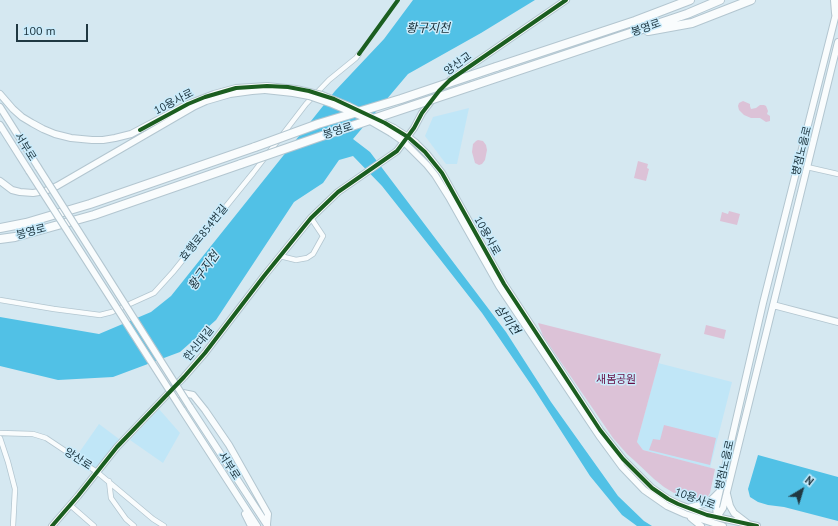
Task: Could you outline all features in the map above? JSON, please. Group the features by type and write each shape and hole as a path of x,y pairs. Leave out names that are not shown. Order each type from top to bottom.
{"highway":[{"path":"662,11 669,3 676,0"},
{"name":"봉영로","path":"0,228 26,223 65,212 256,147 318,124 628,23 690,0"},
{"name":"봉영로","path":"0,239 15,237 94,215 322,136 687,14 720,0"},
{"path":"622,36 692,24 751,0"},
{"path":"835,0 837,10"}],"street":[{"name":"양산교","path":"361,176 397,151 422,114 450,80 566,0"},
{"name":"병점노을로","path":"717,517 716,507 719,491 771,272 826,52 835,28 837,10"},
{"name":"병점노을로","path":"717,517 722,508 726,493 838,42"},
{"path":"826,52 830,51 835,54"},
{"name":"효행로854번길","path":"0,300 100,315 112,312 154,293 253,174 306,104 329,80 360,54"},
{"name":"10용사로","path":"141,133 188,104 205,97 236,88 288,88 309,91 349,106 406,139 427,154 442,173 504,284 600,430 613,447 652,488 688,512 718,525"},
{"path":"0,94 14,109 32,123 55,134 87,140 103,140 141,133"},
{"name":"서부로","path":"0,107 267,525"},
{"name":"서부로","path":"0,125 257,526"},
{"path":"0,181 12,190 20,192 33,193 45,191 57,186 141,133"},
{"path":"806,135 808,139 814,139"},
{"name":"10용사로","path":"406,139 450,198 499,286 612,455 636,482 648,493 667,506 688,512 757,526"},
{"path":"421,159 422,154 427,154"},
{"path":"807,167 838,174"},
{"name":"한신대길","path":"52,526 117,447 205,353 311,218 338,192 361,176"},
{"path":"792,191 798,191 800,194"},
{"path":"280,256 296,260 307,258 313,254 323,236 311,218"},
{"path":"771,272 773,274 780,275"},
{"path":"773,305 838,322"},
{"path":"756,335 763,335 765,338"},
{"path":"170,390 175,395 183,393 193,395 205,410 229,445 268,514 267,525"},
{"name":"양산로","path":"0,433 24,433 46,438 97,472 153,519 164,526"},
{"path":"0,438 15,490 13,526"},
{"path":"223,474 251,526"},
{"path":"109,481 111,498 126,519 134,526"},
{"path":"701,526 688,512 707,503 719,491 724,494 726,493 734,513 748,524"},
{"path":"70,505 94,526"},
{"path":"717,517 718,525"}],"shaded area":[{"path":"469,108 457,164 446,164 425,136 433,117"},
{"path":"658,363 732,382 710,468 643,450 637,442"},
{"path":"159,409 180,433 163,463 130,440"},
{"path":"99,424 119,439 96,470 76,457"}],"green space":[{"path":"743,101 750,104 751,109 760,105 766,106 768,111 767,114 770,116 770,121 766,122 760,118 751,118 744,115 739,110 738,106 739,103"},
{"path":"478,140 483,141 487,150 485,160 479,165 475,163 472,152 473,144"},
{"path":"638,161 648,164 647,168 649,169 646,181 634,178"},
{"path":"729,211 740,214 737,225 720,221 722,212 728,214"},
{"name":"새봄공원","path":"538,323 661,354 637,442 643,450 715,469 708,496 701,499 692,499 674,493 654,479 627,454 613,438 543,336"},
{"path":"706,325 726,330 724,339 704,334"},
{"path":"664,425 716,438 710,465 649,450 653,439 660,440"}],"water":[{"name":"황구지천","path":"413,0 535,0 481,33 408,74 353,139 370,152 506,332 551,402 618,496 644,521 652,526 637,526 622,515 590,476 534,389 482,313 382,186 353,156 339,160 323,183 294,202 216,320 180,352 113,377 58,380 0,366 0,317 99,334 151,312 171,296 335,91 384,39"},
{"path":"758,455 838,477 838,521 784,507 768,505 758,502 750,497 748,489"}],"cycle path":[{"path":"359,54 398,0"},
{"path":"52,526 117,447 205,353 311,218 338,192 397,151 414,128 422,113 439,91 450,80 566,0"},
{"path":"140,130 188,104 205,97 236,88 267,86 288,87 309,91 334,99 385,123 408,137 425,152 442,173 504,284 600,430 623,459 652,488 668,499 707,515 757,526"}],"water label":[{"name":"삼미천","path":"507,320"}]}
